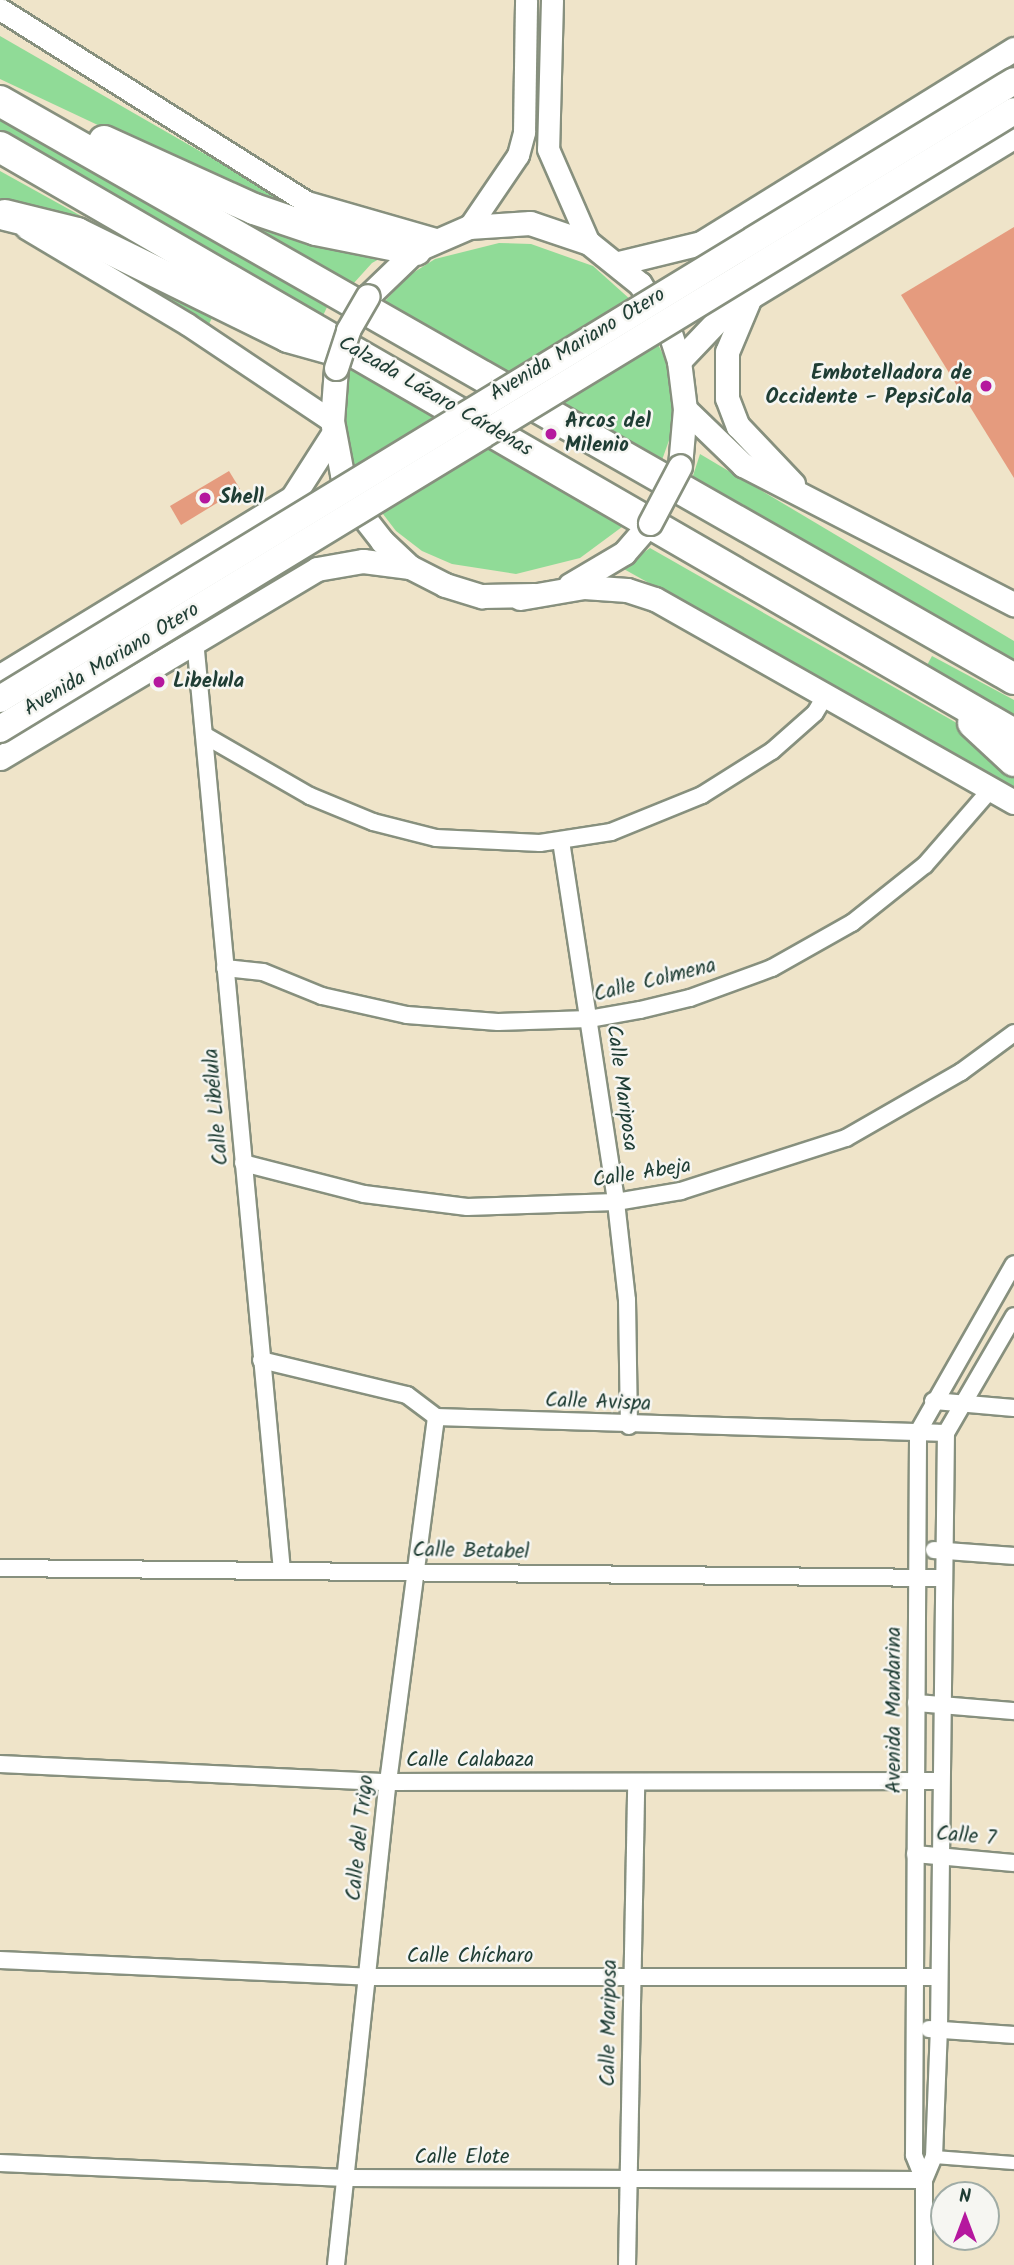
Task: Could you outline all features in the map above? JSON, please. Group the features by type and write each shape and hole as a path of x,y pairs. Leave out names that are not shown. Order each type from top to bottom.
{"highway":[{"path":"0,93 254,209 316,230 425,244"},
{"name":"Calzada Lázaro Cárdenas","path":"0,101 1014,679"},
{"name":"Calzada Lázaro Cárdenas","path":"0,148 1014,734"},
{"path":"3,214 78,233 288,337 372,361"},
{"path":"934,687 1014,761"}],"main road":[{"name":"Avenida Mariano Otero","path":"619,263 701,243 1014,49"},
{"name":"Avenida Mariano Otero","path":"0,699 1014,81"},
{"name":"Avenida Mariano Otero","path":"0,729 1014,111"},
{"path":"679,361 719,319 752,296 1014,137"},
{"path":"520,598 557,591 593,576 624,553 650,523 680,466 685,409 679,361 657,307 619,263 589,243 530,223 469,227 425,244 368,296 348,330 336,368 332,428 342,474 358,510 382,541 410,567 445,586 482,596 520,598 584,587 627,590 655,599 1014,802"},
{"path":"752,296 727,352 727,398 738,426 813,503"},
{"path":"685,409 743,465 1014,604"},
{"path":"0,676 292,498 332,428"},
{"path":"0,708 286,527 292,521 292,498"},
{"name":"Avenida Mariano Otero","path":"0,758 195,639 317,569 363,561 410,567"}],"street":[{"path":"469,227 518,155 524,132 526,0"},
{"path":"552,0 548,149 589,243"},
{"path":"0,9 307,202 425,244"},
{"path":"3,214 187,324 332,428"},
{"name":"Calle Libélula","path":"195,639 282,1571"},
{"path":"204,734 310,796 373,822 462,842 561,841 633,825 702,795 772,751 815,713 826,695"},
{"name":"Calle Colmena","path":"225,968 263,972 322,996 407,1015 498,1022 589,1019 690,998 772,968 814,946 894,892 925,865 991,789"},
{"name":"Calle Mariposa","path":"561,841 616,1202 627,1300 629,1426"},
{"name":"Calle Abeja","path":"243,1163 307,1182 412,1202 513,1207 616,1202 737,1176 846,1138 961,1072 1014,1033"},
{"name":"Avenida Mandarina","path":"924,2265 924,2180 914,2155 918,1432 933,1401 1014,1264"},
{"name":"Avenida Mandarina","path":"924,2180 934,2157 939,2029 942,1550 946,1433 961,1403 1014,1316"},
{"path":"261,1360 407,1395 436,1417"},
{"path":"933,1401 1014,1408"},
{"name":"Calle Avispa","path":"436,1417 629,1426 946,1433"},
{"name":"Calle del Trigo","path":"336,2265 388,1782 436,1417"},
{"path":"918,1550 1014,1556"},
{"name":"Calle Betabel","path":"0,1568 942,1578"},
{"path":"916,1703 1014,1712"},
{"name":"Calle Calabaza","path":"0,1764 388,1782 940,1781"},
{"name":"Calle Mariposa","path":"626,2265 636,1782"},
{"name":"Calle 7","path":"915,1854 1014,1863"},
{"name":"Calle Chícharo","path":"0,1960 369,1977 939,1977"},
{"path":"916,2030 939,2029 1014,2035"},
{"path":"934,2157 1014,2163"},
{"name":"Calle Elote","path":"0,2163 346,2178 924,2180"}],"green space":[{"path":"0,36 330,226 270,206 0,79"},
{"path":"0,118 327,307 322,318 0,132"},
{"path":"99,146 395,250 372,263 353,284"},
{"path":"0,171 247,308 0,204"},
{"path":"42,231 216,310 208,326"},
{"path":"499,243 531,244 593,266 641,309 669,367 674,399 672,432 662,460 385,301 408,276 435,259"},
{"path":"347,367 626,524 580,558 516,574 452,564 422,551 396,531 357,480 341,417"},
{"path":"700,454 1014,641 1014,669 690,485"},
{"path":"650,548 955,722 1014,775 1014,787 622,568"},
{"path":"932,656 1014,700 1014,718 926,667"}],"building":[{"name":"Embotelladora de Occidente - PepsiCola","path":"1014,227 1014,478 901,295"},
{"name":"Shell","path":"229,471 240,489 181,525 170,506"}],"place":[{"name":"Embotelladora de Occidente - PepsiCola","path":"986,386"},
{"name":"Arcos del Milenio","path":"551,434"},
{"name":"Shell","path":"205,498"},
{"name":"Libelula","path":"159,682"}]}
